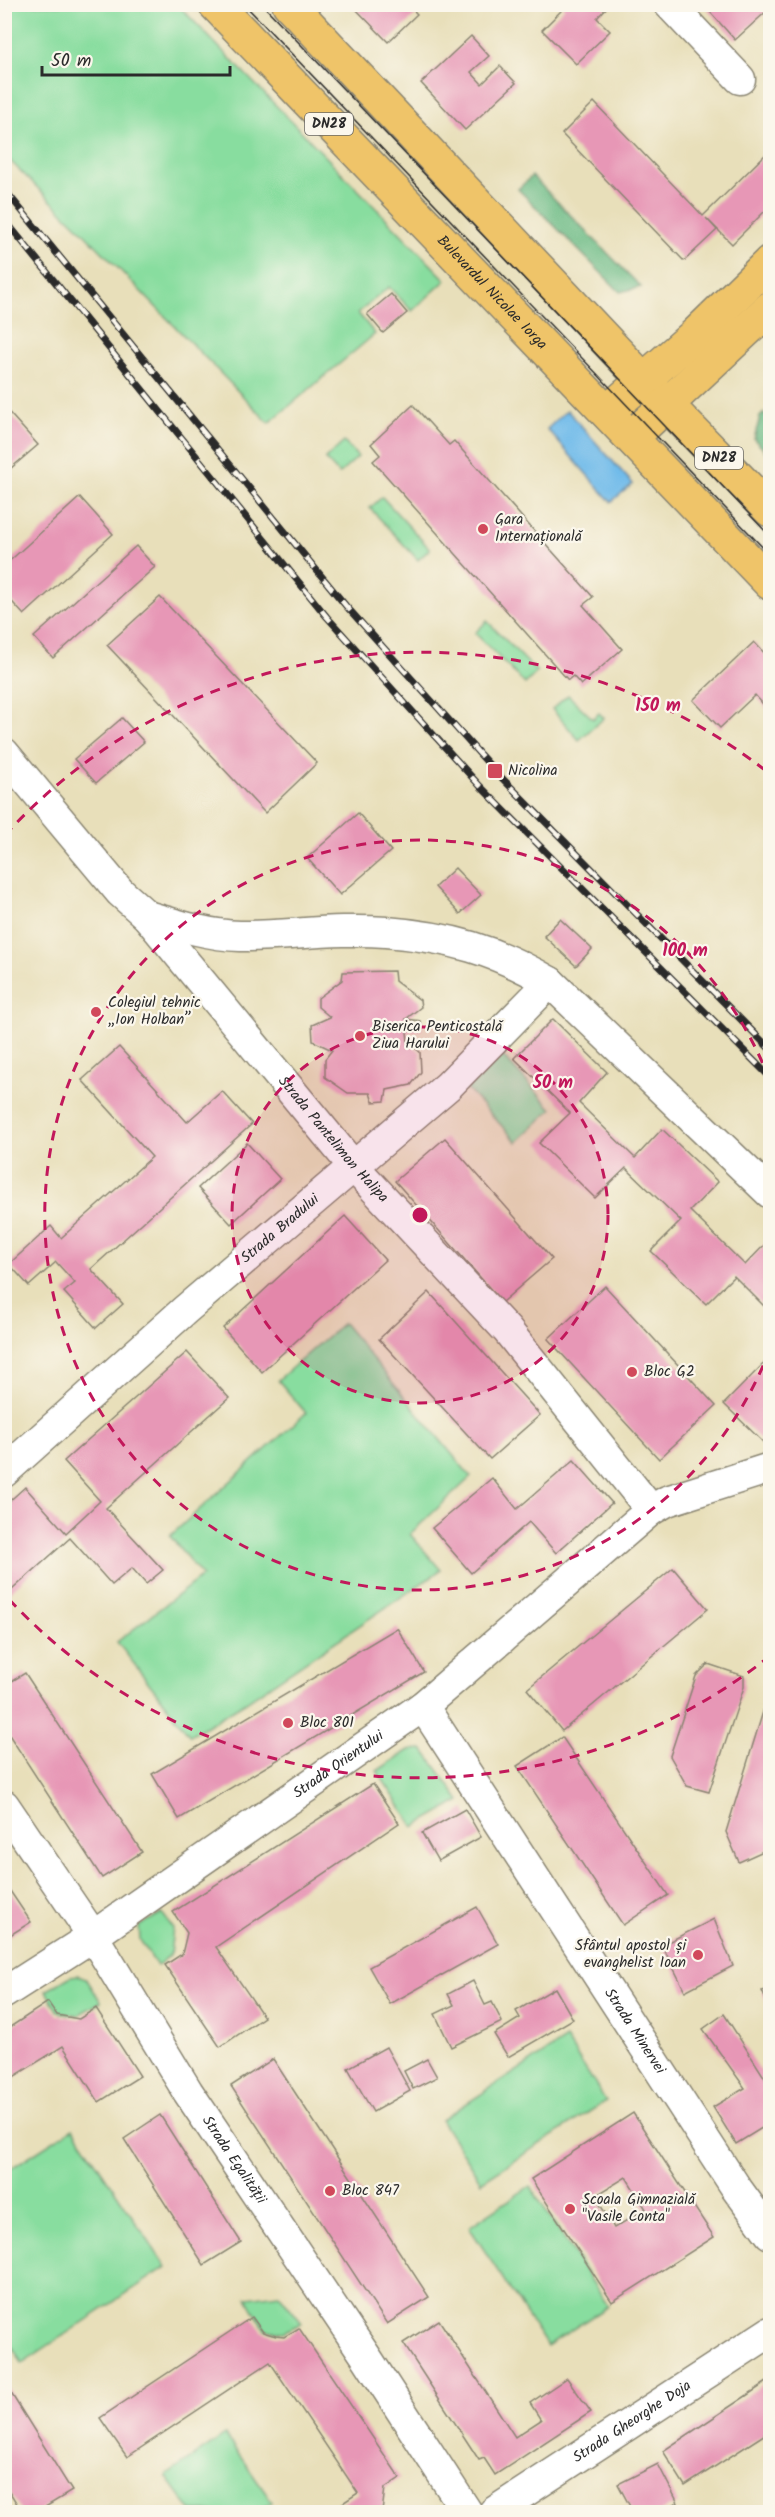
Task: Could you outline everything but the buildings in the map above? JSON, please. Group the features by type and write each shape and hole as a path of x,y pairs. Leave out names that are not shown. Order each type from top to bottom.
{"main road":[{"name":"Bulevardul Nicolae Iorga","path":"215,4 771,583"},
{"name":"DN28","path":"289,4 668,406 771,510"},
{"path":"607,412 771,262"},
{"path":"632,437 771,308"}],"street":[{"path":"669,4 740,79"},
{"name":"Strada Pantelimon Halipa","path":"4,753 120,892 147,916 354,1167 507,1330 651,1510"},
{"path":"147,916 190,929 238,936 385,932 461,943 511,959 550,982 771,1192"},
{"name":"Strada Bradului","path":"4,1472 185,1310 448,1086 550,982"},
{"path":"651,1510 667,1501 771,1468"},
{"name":"Strada Orientului","path":"4,1993 93,1936 423,1706 651,1510"},
{"name":"Strada Minervei","path":"423,1706 735,2186 771,2234"},
{"name":"Strada Egalității","path":"4,1805 93,1936 188,2092 367,2358 467,2512"},
{"name":"Strada Gheorghe Doja","path":"494,2512 771,2332"}],"green space":[{"path":"4,5 178,5 446,280 412,311 389,287 358,313 375,334 269,423 79,228 5,156"},
{"path":"532,176 641,287 620,292 518,189"},
{"path":"764,413 770,419 770,456 754,439 760,417"},
{"path":"344,442 358,457 339,474 325,459"},
{"path":"382,497 430,549 418,560 370,508"},
{"path":"487,621 537,672 525,684 475,633"},
{"path":"568,695 593,719 599,713 604,718 579,740 552,709"},
{"path":"502,1055 552,1109 517,1142 466,1088"},
{"path":"343,1323 471,1477 410,1534 441,1570 246,1702 190,1736 117,1642 202,1576 170,1536 306,1413 278,1380"},
{"path":"423,1749 460,1801 414,1827 377,1771 409,1750"},
{"path":"162,1913 173,1928 170,1955 157,1966 140,1940 139,1926"},
{"path":"78,1975 86,1978 101,2002 78,2015 58,2012 46,1991 71,1976"},
{"path":"566,2039 606,2101 481,2182 441,2120"},
{"path":"73,2128 166,2267 22,2363 5,2335 5,2172"},
{"path":"530,2186 608,2306 547,2346 469,2227"},
{"path":"279,2294 302,2323 283,2332 265,2330 247,2298"},
{"path":"225,2435 272,2502 257,2512 192,2512 166,2476"}],"water":[{"path":"567,410 633,484 611,502 547,429"}],"tram line":[{"path":"244,4 770,555"},
{"path":"262,4 770,536"}],"railway":[{"path":"4,189 346,606 495,771 770,1049"},
{"path":"4,219 327,617 480,786 770,1077"}],"place":[{"name":"Gara Internațională","path":"483,529"},
{"name":"Nicolina","path":"495,771"},
{"name":"Colegiul tehnic „Ion Holban”","path":"96,1012"},
{"name":"Biserica Penticostală Ziua Harului","path":"360,1036"},
{"name":"Bloc G2","path":"632,1372"},
{"name":"Bloc 801","path":"288,1723"},
{"name":"Sfântul apostol și evanghelist Ioan","path":"698,1955"},
{"name":"Bloc 847","path":"330,2191"},
{"name":"Școala Gimnazială \"Vasile Conta\"","path":"570,2209"}]}
